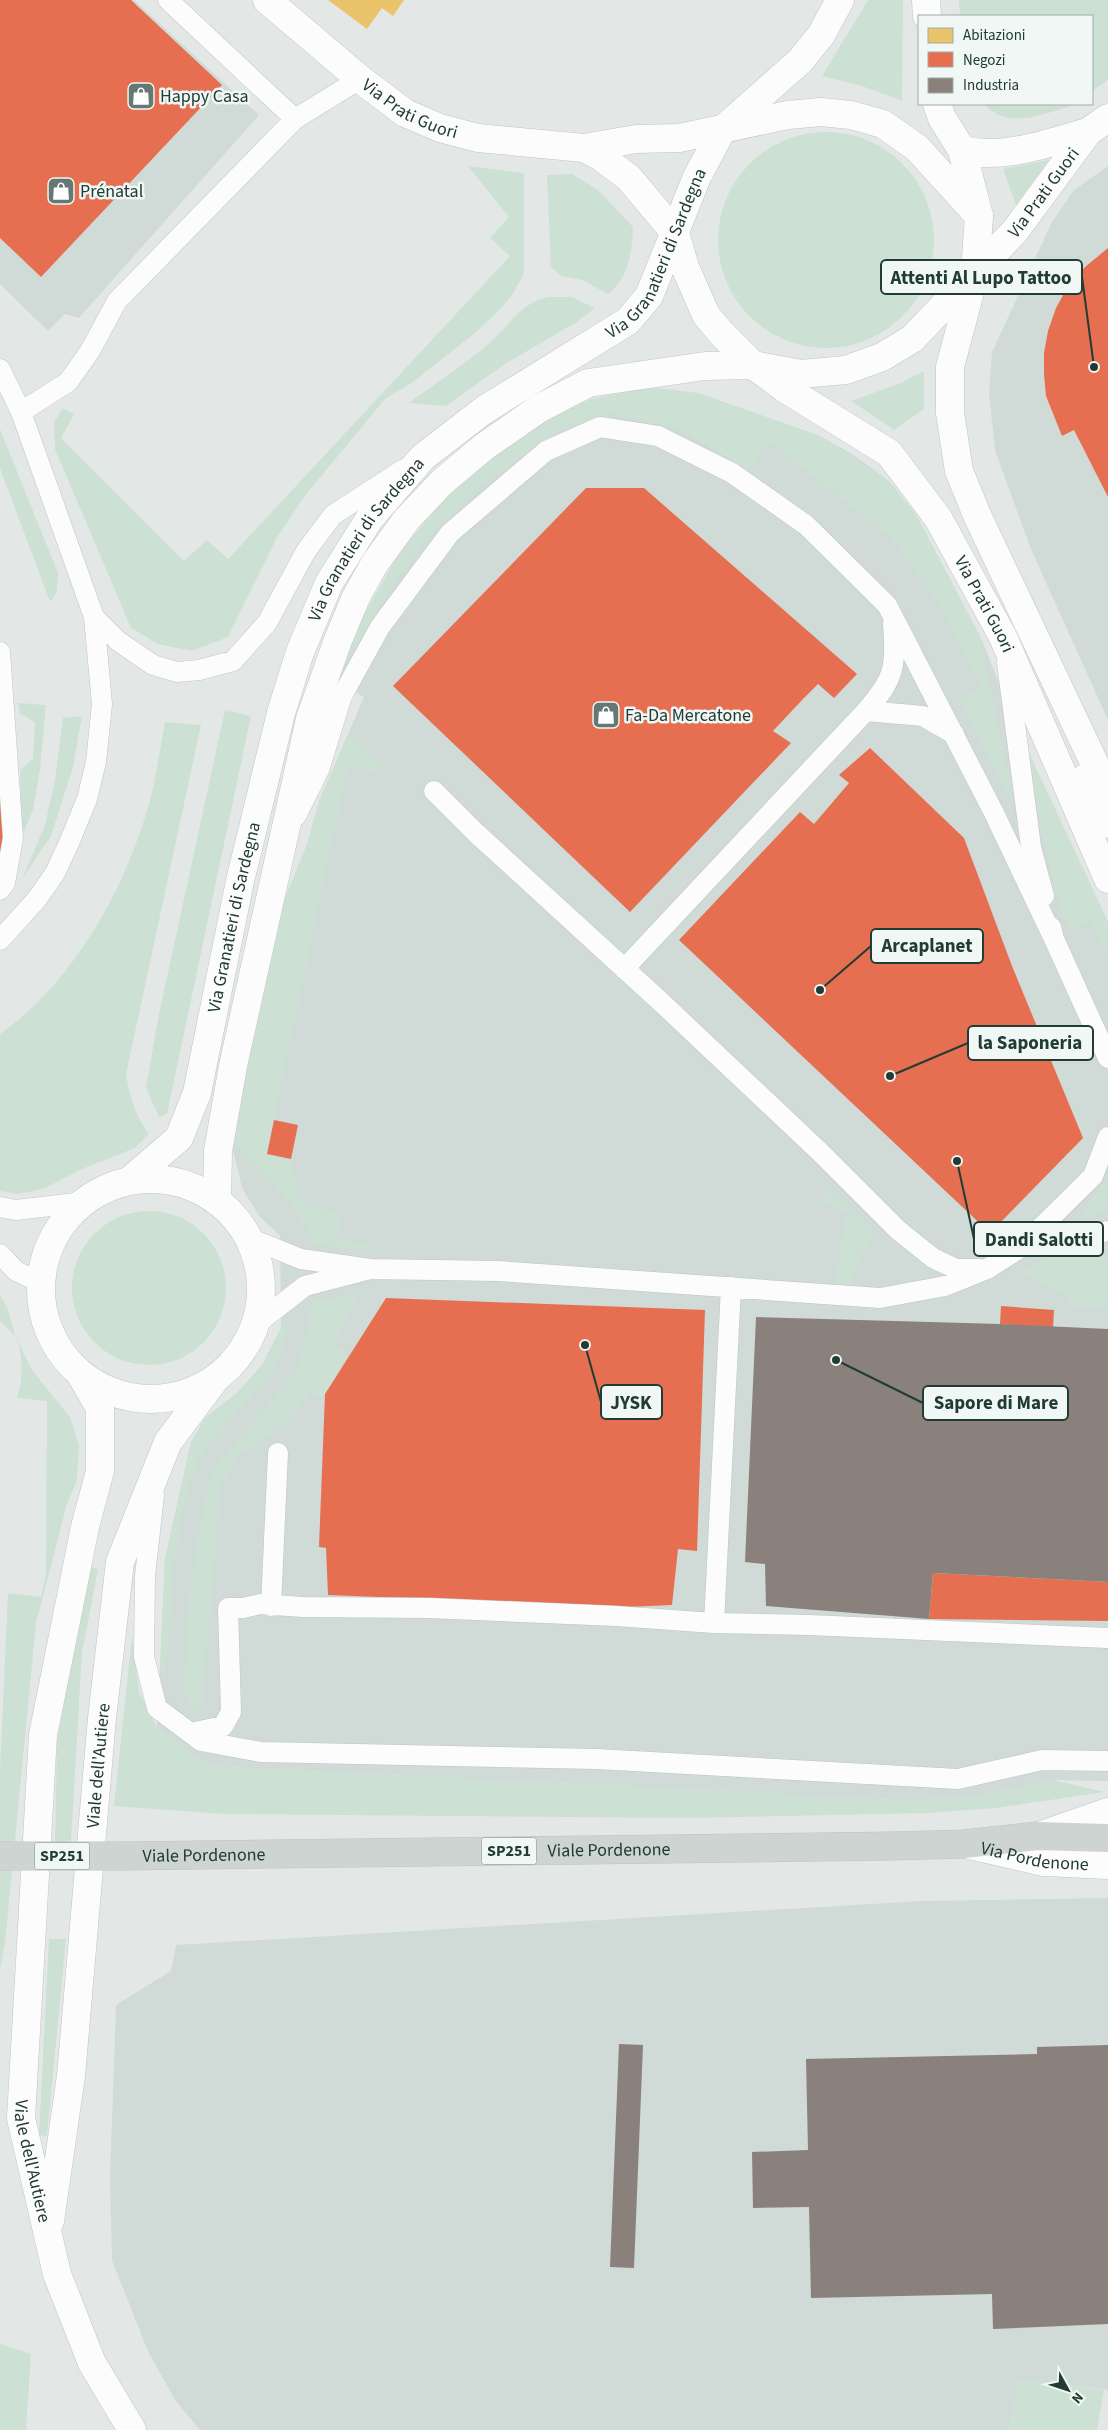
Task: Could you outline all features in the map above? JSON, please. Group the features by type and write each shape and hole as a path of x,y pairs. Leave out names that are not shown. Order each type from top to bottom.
{"main road":[{"name":"Viale Pordenone","path":"0,1856 125,1856 964,1844 1037,1836 1108,1838"}],"street":[{"name":"Via Prati Guori","path":"267,0 360,79 405,113 440,128 478,138 584,148"},
{"name":"Via Granatieri di Sardegna","path":"129,1181 179,1138 197,1092 240,881 281,714 300,652 329,583 370,518 423,457 484,410 628,321 649,296 697,177 722,130 800,61 821,35 840,0"},
{"path":"926,0 927,15"},
{"name":"Via Prati Guori","path":"937,105 942,118 962,150 979,216 976,273 950,367 950,413 959,471 977,515 1108,792"},
{"path":"584,148 636,139 679,138 788,115 821,112 851,115 883,124 917,148 979,216"},
{"name":"Via Prati Guori","path":"962,150 976,154 1010,153 1098,125"},
{"name":"Via Prati Guori","path":"976,273 1015,231 1098,125"},
{"path":"584,148 601,157 628,178 675,233"},
{"name":"Via Prati Guori","path":"675,233 685,266 706,315 752,365 784,388 889,453 938,518 1003,636 1108,879"},
{"path":"217,1201 218,1150 233,1066 310,720 338,640 356,597 375,563 407,519 442,482 485,446 540,408 588,384 705,366 752,365 800,374 846,370 882,357 912,340 976,273"},
{"path":"1003,636 1041,688 1108,824"},
{"name":"Via Granatieri di Sardegna","path":"160,1180 190,1186 217,1201 235,1218 249,1238 259,1266 262,1296 256,1325 240,1355 216,1378 184,1395 148,1400 113,1393 81,1375 58,1350 44,1318 41,1283 48,1252 62,1224 85,1202 106,1189 129,1181 160,1180"},
{"name":"Viale dell'Autiere","path":"81,1375 100,1408 100,1471 85,1527 43,1735 20,2118 57,2274 92,2363 132,2430"},
{"name":"Viale dell'Autiere","path":"48,2238 71,2076 102,1718 120,1562 168,1442 216,1378"},
{"name":"Viale Pordenone","path":"1037,1836 1108,1812"},
{"name":"Via Pordenone","path":"964,1844 1044,1862 1108,1865"}],"lane":[{"path":"168,0 295,119"},
{"path":"21,412 68,382 90,351 117,301 295,119 360,79"},
{"path":"0,369 21,412 94,617 102,704 96,762 86,799 55,873 37,899 0,940"},
{"path":"284,840 319,770 339,704 347,687 380,627 450,533 546,451 600,427 658,436 732,473 806,525 887,605 954,734 1054,939 1108,1058"},
{"path":"94,617 118,641 153,665 177,672 199,670 233,661 266,623 306,551 333,515 423,457"},
{"path":"624,968 886,688 896,657 892,614"},
{"path":"1003,636 1031,847 1054,939"},
{"path":"0,652 13,838 5,883 0,890"},
{"path":"866,711 923,716 954,734"},
{"path":"434,792 476,834 624,968 821,1153 898,1230 933,1258 956,1269 986,1269"},
{"path":"249,1238 301,1259 370,1269 498,1271 880,1298 945,1286 986,1269 1020,1248 1093,1176 1108,1137"},
{"path":"0,1207 16,1210 85,1202"},
{"path":"1020,1248 1108,1231"},
{"path":"0,1254 16,1270 41,1283"},
{"path":"256,1325 305,1286 370,1269"},
{"path":"714,1623 732,1287"},
{"path":"271,1606 278,1453"},
{"path":"157,1468 145,1576 144,1657 158,1708 201,1741 261,1752 597,1759 958,1779 1042,1760 1108,1761"},
{"path":"191,1733 223,1726 231,1712 228,1608 243,1608 260,1604 271,1606 429,1608 616,1616 714,1623 809,1625 1108,1638"}],"shaded area":[{"path":"0,0 134,0 259,115 79,318 65,314 48,331 0,284"},
{"path":"1108,166 1108,720 1030,547 995,450 989,394 992,352 1052,222 1074,190"},
{"path":"698,393 820,436 855,456 889,481 979,634 1026,747 1108,922 1108,1781 1053,1780 991,1794 914,1801 208,1766 157,1727 165,1559 191,1442 205,1418 237,1393 262,1365 281,1328 280,1236 259,1216 242,1188 231,1141 319,801 364,697 336,681 357,627 440,504 590,399"},
{"path":"1108,1898 1108,2390 1019,2379 1009,2430 200,2430 175,2400 147,2349 112,2260 110,2177 116,2005 171,1971 176,1945 922,1901"}],"green space":[{"path":"868,0 903,0 902,101 862,86 822,76"},
{"path":"959,0 1108,0 1108,80 1093,90 1093,15 960,15"},
{"path":"986,105 1071,105 1024,118 1003,117 993,112"},
{"path":"815,132 837,132 867,140 886,150 903,163 916,180 926,199 934,229 934,251 926,281 916,300 903,317 886,330 857,344 837,348 815,348 795,344 775,335 757,324 742,309 722,271 718,251 718,229 722,209 731,189 742,171 757,156 795,136"},
{"path":"1049,160 1016,205 1003,169"},
{"path":"468,166 524,173 524,273 513,294 475,333 413,382 385,399 304,497 276,539 228,637 192,651 158,644 131,628 55,449 54,422 63,408 74,414 61,438 184,561 207,540 228,559 510,256 490,238 509,217"},
{"path":"572,174 598,190 633,227 632,246 628,264 621,280 608,294 582,280 561,276 551,267 547,175"},
{"path":"548,297 572,297 595,308 575,323 505,364 446,406 409,403 486,346 521,310 538,300"},
{"path":"924,371 924,409 894,430 851,401 901,383"},
{"path":"650,387 698,393 820,436 889,481 916,514 979,634 1014,806 960,701 982,686 933,595 890,537 769,442 748,470 680,430 612,413 559,430 476,490 430,536 390,588 336,681 357,627 399,553 440,504 498,451 555,415 590,399"},
{"path":"0,429 58,573 57,592 50,602 0,468"},
{"path":"18,703 46,705 40,769 33,810 22,836 20,770 33,759 35,722 20,714"},
{"path":"225,710 251,716 167,1114 159,1117 146,1088 158,1019"},
{"path":"82,716 73,767 51,836 22,879 45,825 55,780 63,718"},
{"path":"165,722 201,725 126,1074 134,1106 149,1134 135,1148 82,1169 43,1189 18,1194 0,1191 0,1034 26,1013 51,988 93,932 111,901 139,836 149,804"},
{"path":"348,735 383,768 381,771 347,768 267,1154 291,1159 295,1182 303,1197 317,1207 340,1214 337,1237 395,1252 316,1245 297,1213 268,1176 231,1141 283,903 307,844 319,801"},
{"path":"1026,747 1108,922 1108,958 1090,922 1069,932 1052,883"},
{"path":"1108,1174 1108,1211 1080,1219"},
{"path":"830,1189 875,1231 861,1254 851,1284 834,1286 847,1212 820,1203"},
{"path":"149,1211 179,1216 204,1233 221,1258 226,1288 221,1318 204,1343 179,1360 149,1365 119,1360 94,1343 77,1318 72,1288 77,1258 94,1233 119,1216"},
{"path":"1065,1251 1108,1254 1108,1309 1073,1306 1065,1296 1020,1270"},
{"path":"360,1293 334,1345 349,1355 325,1394 318,1398 310,1392 288,1421 241,1455 221,1484 201,1715 185,1698 186,1630 197,1539 211,1472 297,1370 313,1302"},
{"path":"0,1294 8,1309 15,1335 32,1370 70,1417 79,1445 77,1480 67,1504 36,1623 5,1943 0,1970 0,1770 8,1593 41,1597 46,1575 47,1401 17,1398 21,1379 20,1352 14,1335 0,1321"},
{"path":"291,1316 279,1363 199,1457 185,1498 174,1566 165,1676 160,1669 165,1559 191,1442 205,1418 237,1393 262,1365 281,1328"},
{"path":"91,1567 98,1569 82,1653 71,1841 55,1843 57,1743 69,1672"},
{"path":"132,1636 139,1692 157,1727 208,1766 914,1801 991,1794 1053,1780 1105,1792 996,1808 927,1813 689,1818 225,1814 114,1806"},
{"path":"49,1939 66,1939 47,2136 39,2135"},
{"path":"0,2344 31,2354 26,2430 0,2430"},
{"path":"1019,2379 1104,2390 1097,2430 1009,2430"}],"building: Abitazioni":[{"path":"328,0 404,0 393,16 382,8 367,29"}],"building: Negozi":[{"path":"0,0 131,0 222,85 41,277 0,238"},
{"path":"1108,248 1108,497 1074,430 1062,436 1046,396 1044,353 1048,331 1056,308 1068,286 1085,267"},
{"name":"Fa-Da Mercatone","path":"586,488 644,488 857,674 834,698 818,684 804,698 773,731 791,743 630,912 393,686"},
{"path":"870,748 964,838 1012,966 1083,1138 990,1233 679,940 800,812 814,824 849,783 839,775"},
{"path":"0,786 4,786 3,871 0,871"},
{"path":"274,1120 298,1125 291,1159 267,1154"},
{"path":"386,1298 705,1310 697,1551 678,1549 672,1605 626,1607 328,1595 326,1548 319,1547 325,1394"},
{"path":"1001,1306 1054,1310 1053,1328 1000,1324"},
{"path":"933,1573 1108,1582 1108,1621 929,1619"}],"building: Industria":[{"path":"756,1317 1108,1329 1108,1582 933,1573 929,1619 766,1606 765,1564 745,1562"},
{"path":"619,2044 643,2045 634,2268 610,2267"},
{"path":"1108,2045 1108,2324 993,2329 992,2294 811,2298 809,2207 753,2208 752,2152 808,2150 806,2059 1037,2054 1037,2047"}],"place":[{"name":"Happy Casa","path":"141,96"},
{"name":"Prénatal","path":"61,191"},
{"name":"Attenti Al Lupo Tattoo","path":"1094,367"},
{"name":"Fa-Da Mercatone","path":"606,715"},
{"name":"Arcaplanet","path":"820,990"},
{"name":"la Saponeria","path":"890,1076"},
{"name":"Dandi Salotti","path":"957,1161"},
{"name":"JYSK","path":"585,1345"},
{"name":"Sapore di Mare","path":"836,1360"}]}
